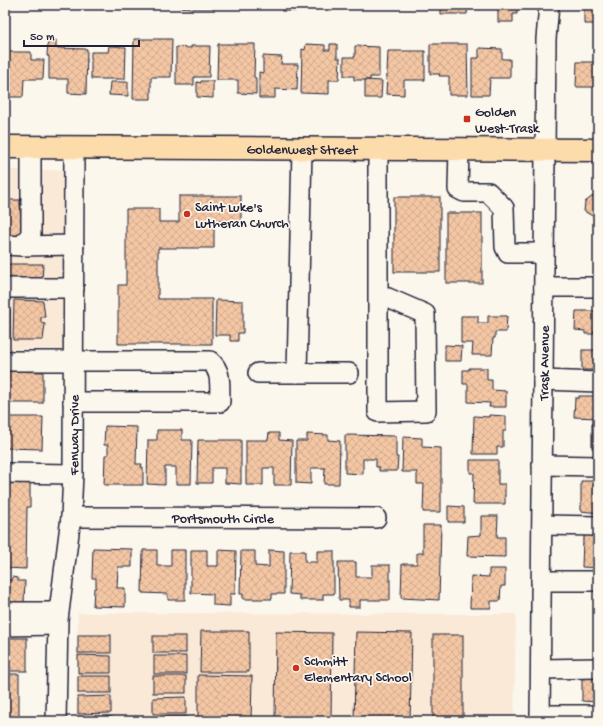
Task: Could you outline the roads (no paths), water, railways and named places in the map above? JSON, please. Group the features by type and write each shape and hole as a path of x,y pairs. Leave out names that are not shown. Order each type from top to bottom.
{"main road":[{"name":"Goldenwest Street","path":"5,147 598,150"}],"street":[{"name":"Trask Avenue","path":"540,718 546,39 548,5"},
{"path":"14,246 31,234 30,147"},
{"name":"Fenway Drive","path":"56,721 58,619 71,517 73,474 74,147"},
{"path":"297,373 302,149"},
{"path":"378,149 378,412 426,411 425,314 388,298 379,297"},
{"path":"459,149 458,189 464,192 488,192 504,208 505,247 508,253 544,253"},
{"path":"14,246 74,245"},
{"path":"544,287 598,287"},
{"path":"5,288 74,288"},
{"path":"5,361 210,361 219,374 220,402 73,402"},
{"path":"258,373 349,373"},
{"path":"543,380 598,382"},
{"path":"542,465 598,466"},
{"path":"5,473 73,474"},
{"name":"Portsmouth Circle","path":"71,517 376,518"},
{"path":"542,525 598,526"},
{"path":"541,581 598,581"},
{"path":"5,612 58,619"},
{"path":"5,626 58,619"},
{"path":"541,669 598,668"},
{"path":"540,718 598,715"}],"place":[{"name":"Golden West-Trask","path":"467,119"},
{"name":"Saint Luke's Lutheran Church","path":"187,214"},
{"name":"Schmitt Elementary School","path":"296,668"}]}
